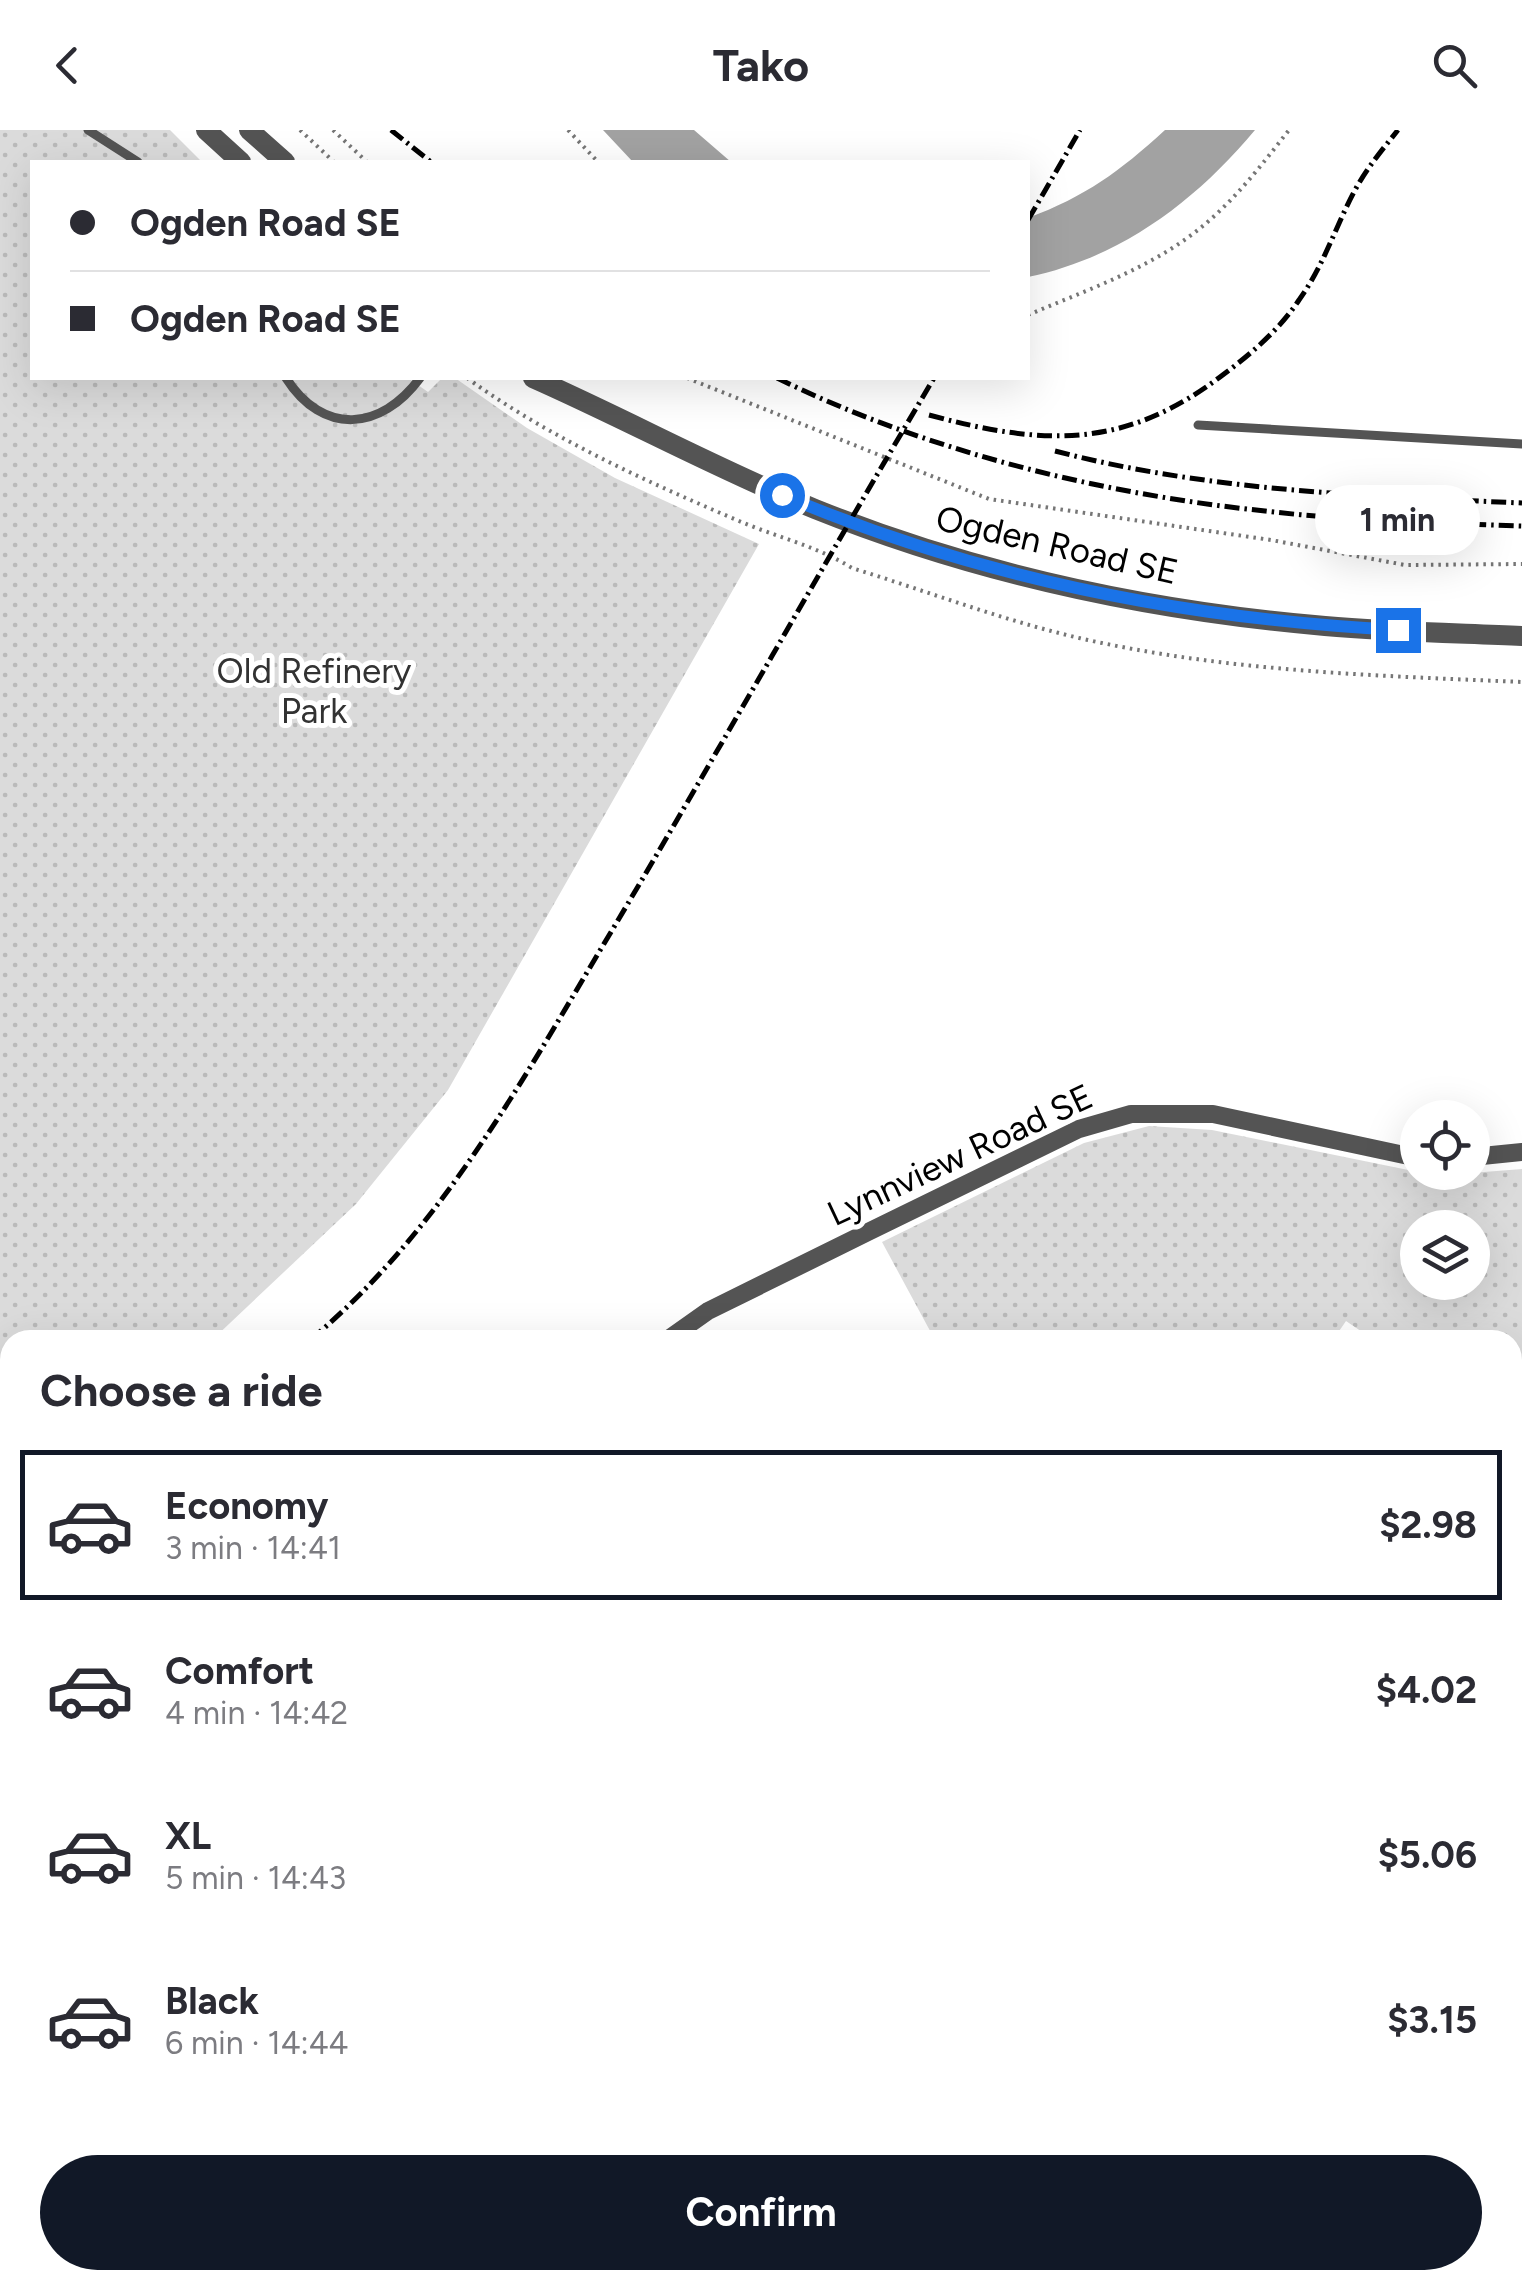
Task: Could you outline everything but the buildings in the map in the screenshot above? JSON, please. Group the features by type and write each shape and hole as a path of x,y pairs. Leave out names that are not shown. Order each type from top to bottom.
{"street":[{"path":"206,130 239,160"},
{"path":"250,130 282,160"},
{"name":"Ogden Road SE","path":"538,380 817,510 918,546 1032,578 1223,615 1327,626 1522,636"},
{"name":"Ogden Road SE","path":"565,380 604,409"},
{"name":"Lynnview Road SE","path":"681,1330 708,1311 1080,1129 1131,1114 1212,1114 1400,1154"},
{"path":"1490,1155 1522,1152"}],"lane":[{"path":"88,130 135,160"},
{"path":"287,380 301,400 329,417 354,421 393,407 418,380"},
{"path":"1198,425 1522,444"}],"path":[{"path":"300,130 332,160"},
{"path":"333,130 364,160"},
{"path":"568,130 596,160"},
{"path":"1030,315 1141,266 1194,233 1237,194 1289,130"},
{"path":"692,380 988,499 1271,540 1405,565 1522,564"}],"green space":[{"name":"Old Refinery Park","path":"0,130 170,130 200,160 30,160 30,380 411,380 428,392 440,380 458,380 527,428 615,478 759,544 448,1090 356,1204 223,1330 0,1330"},
{"path":"1149,1126 1212,1130 1400,1168 1400,1190 1490,1190 1490,1172 1522,1169 1522,1330 1359,1330 1346,1321 1340,1330 930,1330 882,1242 1084,1143"}],"shaded area":[{"path":"603,130 694,130 729,160 631,160"},
{"path":"1165,130 1255,130 1207,181 1154,223 1094,256 1030,276 1030,217 1101,182"}],"railway":[{"path":"391,130 428,160"},
{"path":"1030,217 1080,130"},
{"path":"929,415 1010,432 1082,435 1117,429 1188,399 1245,358 1291,311 1315,274 1359,184 1398,130"},
{"path":"781,380 953,448 1077,481 1265,511 1522,526"},
{"path":"321,1330 401,1250 441,1200 514,1093 933,380"},
{"path":"1055,451 1229,483 1346,494 1522,503"}],"route":[{"path":"782,495 918,546 1094,593 1223,615 1398,630"}]}
